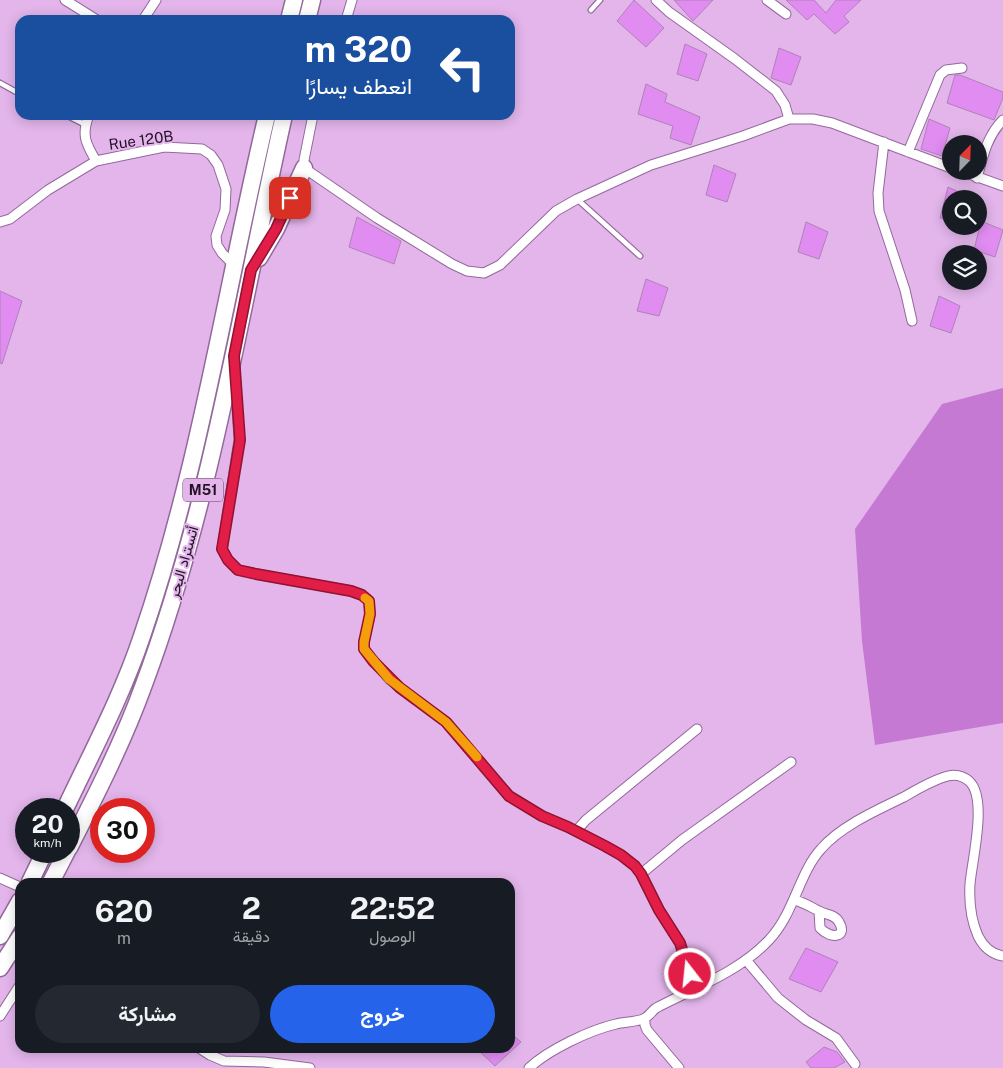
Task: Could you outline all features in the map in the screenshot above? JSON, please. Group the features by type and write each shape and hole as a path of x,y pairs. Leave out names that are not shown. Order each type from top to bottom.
{"highway":[{"path":"308,15 312,0"},
{"path":"290,15 293,1"},
{"name":"أتستراد البحر","path":"70,798 100,735 142,637 176,522 266,120"},
{"name":"أتستراد البحر","path":"80,826 115,755 143,688 162,635 203,490 234,356 283,120"},
{"path":"251,270 276,229 304,168"},
{"path":"32,878 39,863"},
{"path":"53,878 61,863"},
{"path":"0,936 15,910"},
{"path":"0,968 15,945"}],"street":[{"path":"65,0 89,15"},
{"path":"146,15 156,0"},
{"path":"348,15 352,0"},
{"path":"656,0 669,12 735,58 776,91 790,119"},
{"path":"767,0 786,14"},
{"path":"908,152 940,75 946,70 962,68"},
{"path":"312,120 304,168 377,218 452,264 467,271 484,273 500,265 556,211 577,199 651,165 735,139 790,119 813,119 832,123 942,165"},
{"path":"88,120 85,132 86,144 96,161"},
{"path":"988,140 993,130 1003,120"},
{"path":"884,142 878,193 879,211 905,290 912,321"},
{"name":"Rue 120B","path":"0,222 10,219 48,190 96,161 164,147 202,149 211,154 218,165 226,189 225,210 216,236 217,245 234,265"},
{"path":"984,180 1003,186"},
{"path":"234,356 240,440 222,549 228,560 238,570 330,587 362,595 369,601 370,614 364,649 400,688 446,722 509,796 542,816 576,831 621,855 635,866 680,943 690,974 691,992"},
{"path":"576,831 586,820 698,729"},
{"path":"641,874 682,840 791,762"},
{"path":"529,1068 543,1056 584,1036 614,1024 646,1018 657,1008 691,992 746,960 769,941 794,900 814,858 822,848 841,832 879,809 936,780 949,776 963,777 974,788 978,809 976,852 970,885 974,926 980,940 989,950 1003,956"},
{"path":"0,878 15,885"},
{"path":"794,900 804,902 819,911"},
{"path":"746,960 778,998 806,1020 836,1038 855,1064"},
{"path":"0,1016 15,993"},
{"path":"646,1018 645,1025 647,1030 679,1068"},
{"path":"207,1053 224,1061 264,1062 310,1068"}],"lane":[{"path":"591,10 600,0"},
{"path":"0,84 15,92"},
{"path":"76,120 86,125"},
{"path":"577,199 640,256"}],"shaded area":[{"path":"1003,388 1003,723 875,745 862,641 855,529 942,404"}],"building":[{"path":"634,0 664,28 646,47 617,21"},
{"path":"674,0 713,0 693,21"},
{"path":"786,0 814,0 826,13 836,0 861,0 844,16 849,22 835,34 814,14 807,20"},
{"path":"685,44 707,54 698,81 677,74"},
{"path":"779,48 801,57 791,85 771,78"},
{"path":"955,75 960,75 1003,92 1003,98 994,120 947,103"},
{"path":"646,84 667,94 665,102 700,117 691,145 670,138 673,126 638,114"},
{"path":"929,119 950,128 948,135 942,135 942,156 921,149"},
{"path":"714,165 736,174 727,202 706,195"},
{"path":"357,217 401,241 394,264 349,247"},
{"path":"806,222 828,232 819,259 798,252"},
{"path":"987,223 1003,230 995,257 987,254 987,245 975,245 978,235 987,235"},
{"path":"646,279 668,288 659,316 637,311"},
{"path":"0,291 22,301 2,364 0,363"},
{"path":"939,296 960,306 951,333 930,326"},
{"path":"806,948 838,962 821,992 789,979"},
{"path":"515,1037 521,1042 515,1048"},
{"path":"824,1047 837,1052 845,1062 834,1068 811,1068 806,1062"},
{"path":"481,1053 509,1053 495,1066"}],"slow traffic":[{"path":"365,598 369,601 370,614 364,649 389,679 446,722 477,757"}],"route":[{"path":"290,198 276,229 251,270 234,356 240,440 222,549 228,560 238,570 351,591 362,595 369,601 370,614 364,649 373,661 389,679 446,722 509,796 542,816 605,846 635,866 680,943 690,974"}]}
